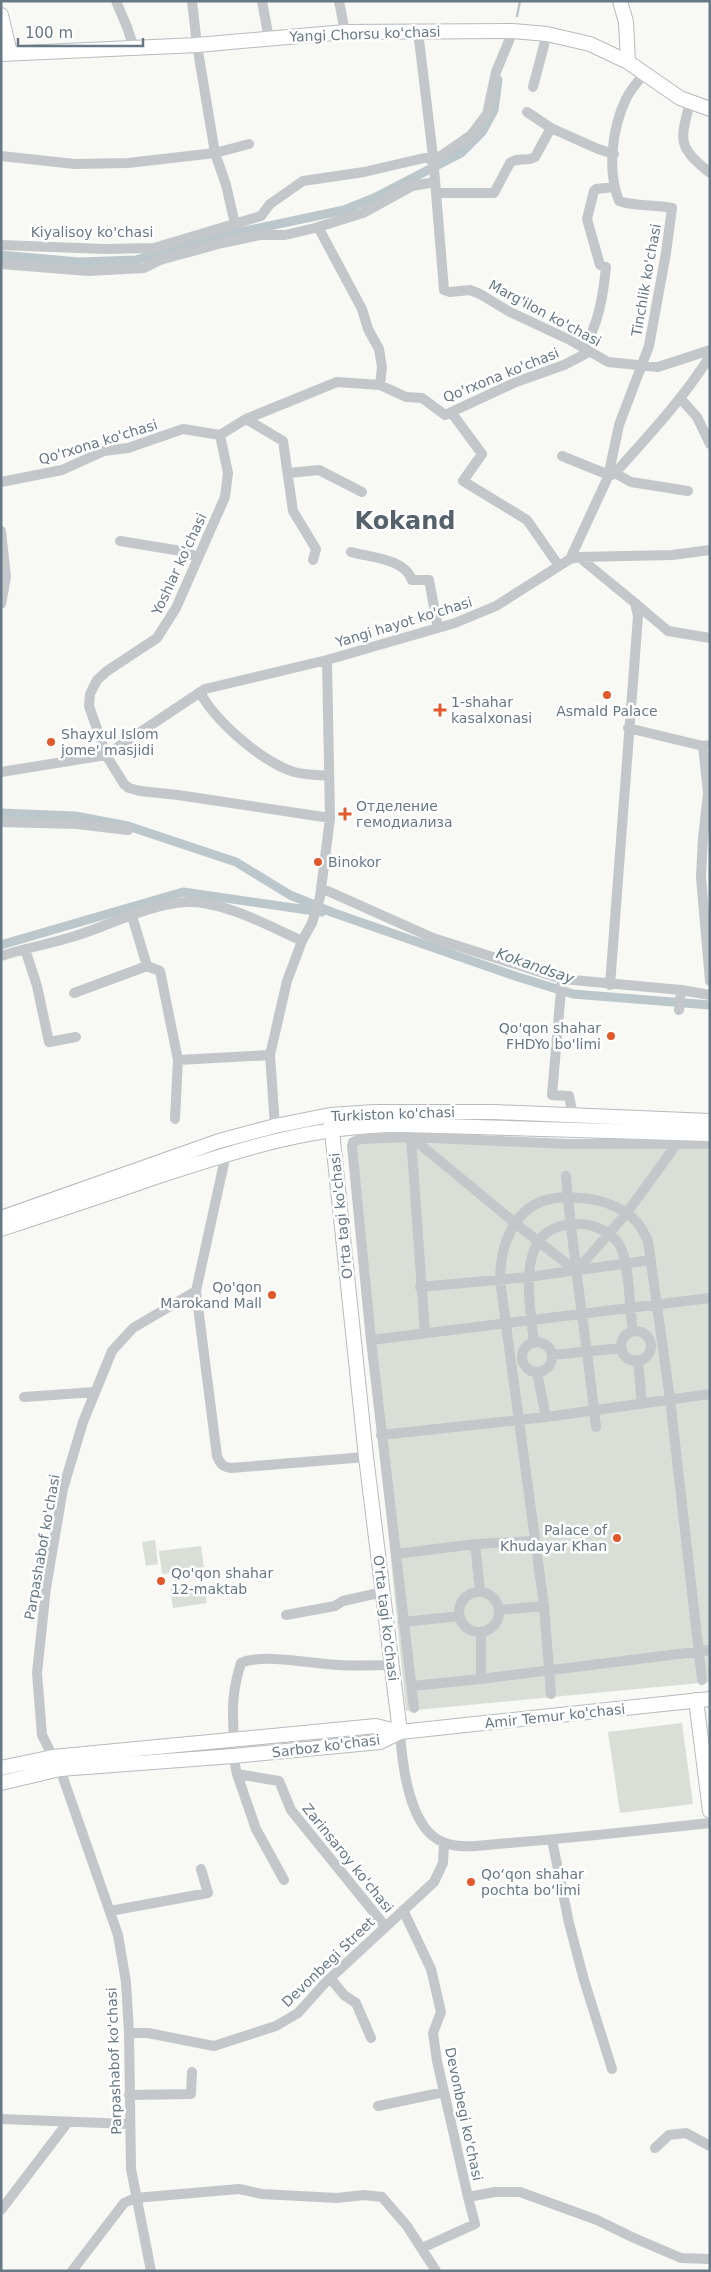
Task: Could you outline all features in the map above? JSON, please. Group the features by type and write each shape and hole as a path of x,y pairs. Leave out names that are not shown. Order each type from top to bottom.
{"main road":[{"path":"620,1 626,22 628,62"},
{"path":"1,15 6,53"},
{"name":"Yangi Chorsu ko'chasi","path":"6,53 197,45 345,32 513,31 547,34 590,44 628,62 690,102 710,109"},
{"name":"Turkiston ko'chasi","path":"1,1218 219,1141 275,1126 331,1122 416,1112 573,1115 710,1121"},
{"name":"Turkiston ko'chasi","path":"1,1229 226,1154 297,1135 331,1122 710,1134"},
{"name":"O'rta tagi ko'chasi","path":"331,1122 366,1457 400,1732"},
{"path":"703,1700 710,1810"},
{"name":"Amir Temur ko'chasi","path":"400,1732 703,1700"},
{"name":"Sarboz ko'chasi","path":"1,1768 56,1763 234,1739 376,1726 400,1732"},
{"name":"Sarboz ko'chasi","path":"1,1783 56,1763 233,1756 380,1742 400,1732"}],"street":[{"path":"116,1 128,27 134,48"},
{"path":"192,1 197,45 215,153 226,184 235,224"},
{"path":"262,1 269,39"},
{"path":"339,1 345,32"},
{"path":"626,22 627,1"},
{"name":"Marg'ilon ko'chasi","path":"418,31 436,193 444,290 450,292 470,290 480,294 510,312 533,321 608,362 658,367 710,350"},
{"path":"432,159 471,135 487,114 496,72 513,31"},
{"path":"533,86 547,34"},
{"path":"586,350 603,299 606,267 600,265 587,214 596,188 614,187 616,123 626,96 644,74"},
{"path":"690,102 683,131 683,144 691,157 710,173"},
{"path":"527,112 551,128 614,154"},
{"path":"436,193 494,193 510,163 514,160 532,159 551,128"},
{"path":"1,156 75,164 128,163 215,153 249,144"},
{"name":"Kiyalisoy ko'chasi","path":"1,244 105,249 154,248 261,216 270,204 303,181 432,159"},
{"path":"1,264 88,271 144,268 160,260 222,243 260,235 284,235 317,228 363,214 412,186 434,178"},
{"name":"Tinchlik ko'chasi","path":"614,187 619,201 629,205 656,205 672,208 649,346 641,366"},
{"path":"317,228 362,309 368,329 379,349 382,367 380,384"},
{"name":"Qo'rxona ko'chasi","path":"1,482 62,470 104,451 128,448 183,430 220,435 246,419 337,382 380,384 406,397 422,398 445,415 516,382 564,365 586,350"},
{"path":"611,475 695,380 710,356"},
{"path":"575,558 611,475 619,425 641,366"},
{"path":"680,398 697,417 710,444"},
{"path":"451,412 482,454 464,481 527,520 559,566"},
{"path":"246,419 283,441 293,511 316,549 314,560"},
{"name":"Yoshlar ko'chasi","path":"220,435 228,473 225,497 176,608 157,638 107,671 97,680 90,694 89,706 106,755 124,784 140,791 330,818"},
{"path":"562,456 631,482 688,491"},
{"path":"289,473 319,470 362,492"},
{"path":"1,531 6,577 1,604"},
{"path":"120,541 181,551 198,557"},
{"path":"575,558 672,555 710,550"},
{"path":"351,552 397,563 408,570 412,580 429,580 438,628"},
{"path":"575,558 668,631 710,638"},
{"name":"Yangi hayot ko'chasi","path":"1,772 106,755 205,688 327,660 438,628 496,606 575,558"},
{"path":"610,985 638,616 634,603"},
{"path":"275,1126 270,1055 287,981 302,941 312,923 320,892 330,818 327,660"},
{"path":"200,692 206,703 221,721 242,740 269,759 294,772 329,776"},
{"path":"628,728 707,745 708,792 703,838 702,877 707,905 710,981"},
{"path":"1,822 77,824 128,830"},
{"path":"320,892 433,938 562,979 610,985 681,990 710,995"},
{"path":"1,956 73,936 144,911 188,902 214,906 255,919 302,941"},
{"path":"132,916 147,966"},
{"path":"25,949 37,986 49,1042 76,1037"},
{"path":"74,993 147,966 160,971 178,1060 175,1120"},
{"path":"562,979 552,1095 569,1096 573,1115"},
{"path":"680,1010 681,990"},
{"path":"178,1060 270,1055"},
{"path":"411,1137 576,1271"},
{"path":"411,1137 420,1287 425,1333"},
{"path":"414,1708 381,1435 353,1142 411,1137 522,1143 710,1144"},
{"path":"576,1271 626,1214 676,1145"},
{"path":"226,1154 196,1291 219,1463 224,1467 231,1468 366,1457"},
{"path":"566,1176 596,1428"},
{"path":"551,1694 544,1606 500,1280 500,1260 515,1223 529,1208 549,1199 568,1197 601,1200 637,1222 648,1241 670,1399 702,1680"},
{"path":"534,1343 528,1276 531,1255 539,1242 551,1230 572,1224 585,1224 599,1228 618,1243 625,1264 633,1331"},
{"path":"420,1287 500,1280 651,1260"},
{"name":"Parpashabof ko'chasi","path":"151,2271 135,2198 131,2168 129,2033 124,1973 118,1935 56,1763 42,1735 36,1673 46,1588 63,1489 83,1422 95,1392 112,1352 133,1328 196,1291"},
{"path":"371,1340 710,1298"},
{"path":"633,1331 643,1332 651,1344 649,1354 638,1360 626,1357 622,1348 623,1339 633,1331"},
{"path":"534,1343 544,1344 550,1350 552,1356 550,1365 542,1372 527,1369 522,1360 526,1347 534,1343"},
{"path":"552,1356 622,1348"},
{"path":"638,1360 642,1404"},
{"path":"537,1372 546,1416"},
{"path":"24,1397 95,1392"},
{"path":"381,1435 519,1420 710,1394"},
{"path":"396,1554 475,1544 535,1541"},
{"path":"475,1544 480,1592"},
{"path":"286,1615 334,1606 343,1601 383,1592"},
{"path":"474,1592 492,1596 497,1602 499,1610 497,1621 493,1626 482,1632 468,1629 460,1616 460,1606 463,1600 474,1592"},
{"path":"499,1610 544,1606"},
{"path":"403,1622 460,1616"},
{"path":"481,1680 482,1632"},
{"path":"412,1686 481,1680 710,1650"},
{"path":"234,1739 231,1704 234,1684 241,1663 247,1660 275,1660 338,1665 392,1665"},
{"name":"O'rta tagi ko'chasi","path":"400,1732 402,1764 417,1814 429,1831 444,1843"},
{"path":"233,1756 237,1774 256,1829 284,1880"},
{"name":"Zarinsaroy ko'chasi","path":"237,1774 279,1780 291,1810 385,1926"},
{"path":"444,1843 463,1846 552,1840 710,1823"},
{"path":"552,1840 581,1970 612,2069"},
{"name":"Devonbegi Street","path":"129,2033 148,2033 214,2046 276,2026 298,2013 330,1978 434,1882 444,1863 444,1843"},
{"path":"110,1911 208,1893 201,1869"},
{"name":"Devonbegi ko'chasi","path":"403,1910 431,1969 441,2012 433,2033 444,2092 468,2197 495,2192 520,2192 597,2220 680,2258 710,2259"},
{"path":"330,1978 344,1995 356,2003 371,2038"},
{"path":"129,2095 190,2094 192,2072"},
{"path":"378,2106 444,2092"},
{"path":"1,2119 22,2118 129,2124"},
{"path":"1,2210 68,2122"},
{"path":"655,2148 669,2135 686,2133 710,2146"},
{"path":"72,2271 124,2203 135,2198 239,2189 262,2194 337,2198 364,2195 382,2197 422,2248 436,2271"},
{"path":"422,2248 474,2224 468,2197"}],"shaded area":[{"path":"358,1136 569,1142 605,1138 710,1140 710,1682 406,1711 350,1148"},
{"path":"155,1540 158,1564 146,1566 142,1542"},
{"path":"201,1546 204,1568 162,1574 159,1551"},
{"path":"204,1584 207,1603 173,1608 170,1589"},
{"path":"682,1723 693,1804 620,1813 608,1732"}],"waterway":[{"path":"517,16 520,1"},
{"path":"1,255 79,262 136,260 198,241 344,210 374,198 461,153 482,132 494,110 498,80"},
{"name":"Kokandsay","path":"1,813 75,816 128,826 236,862 290,895 334,913 515,976 573,994 710,1005"},
{"path":"1,945 183,892 322,912"}],"place":[{"name":"Asmald Palace","path":"607,695"},
{"name":"1-shahar kasalxonasi","path":"440,710"},
{"name":"Shayxul Islom jome' masjidi","path":"51,742"},
{"name":"Отделение гемодиализа","path":"345,814"},
{"name":"Binokor","path":"318,862"},
{"name":"Qo'qon shahar FHDYo bo'limi","path":"611,1036"},
{"name":"Qo'qon Marokand Mall","path":"272,1295"},
{"name":"Palace of Khudayar Khan","path":"617,1538"},
{"name":"Qo'qon shahar 12-maktab","path":"161,1581"},
{"name":"Qo‘qon shahar pochta bo‘limi","path":"471,1882"}],"district":[{"name":"Kokand","path":"405,521"}]}
